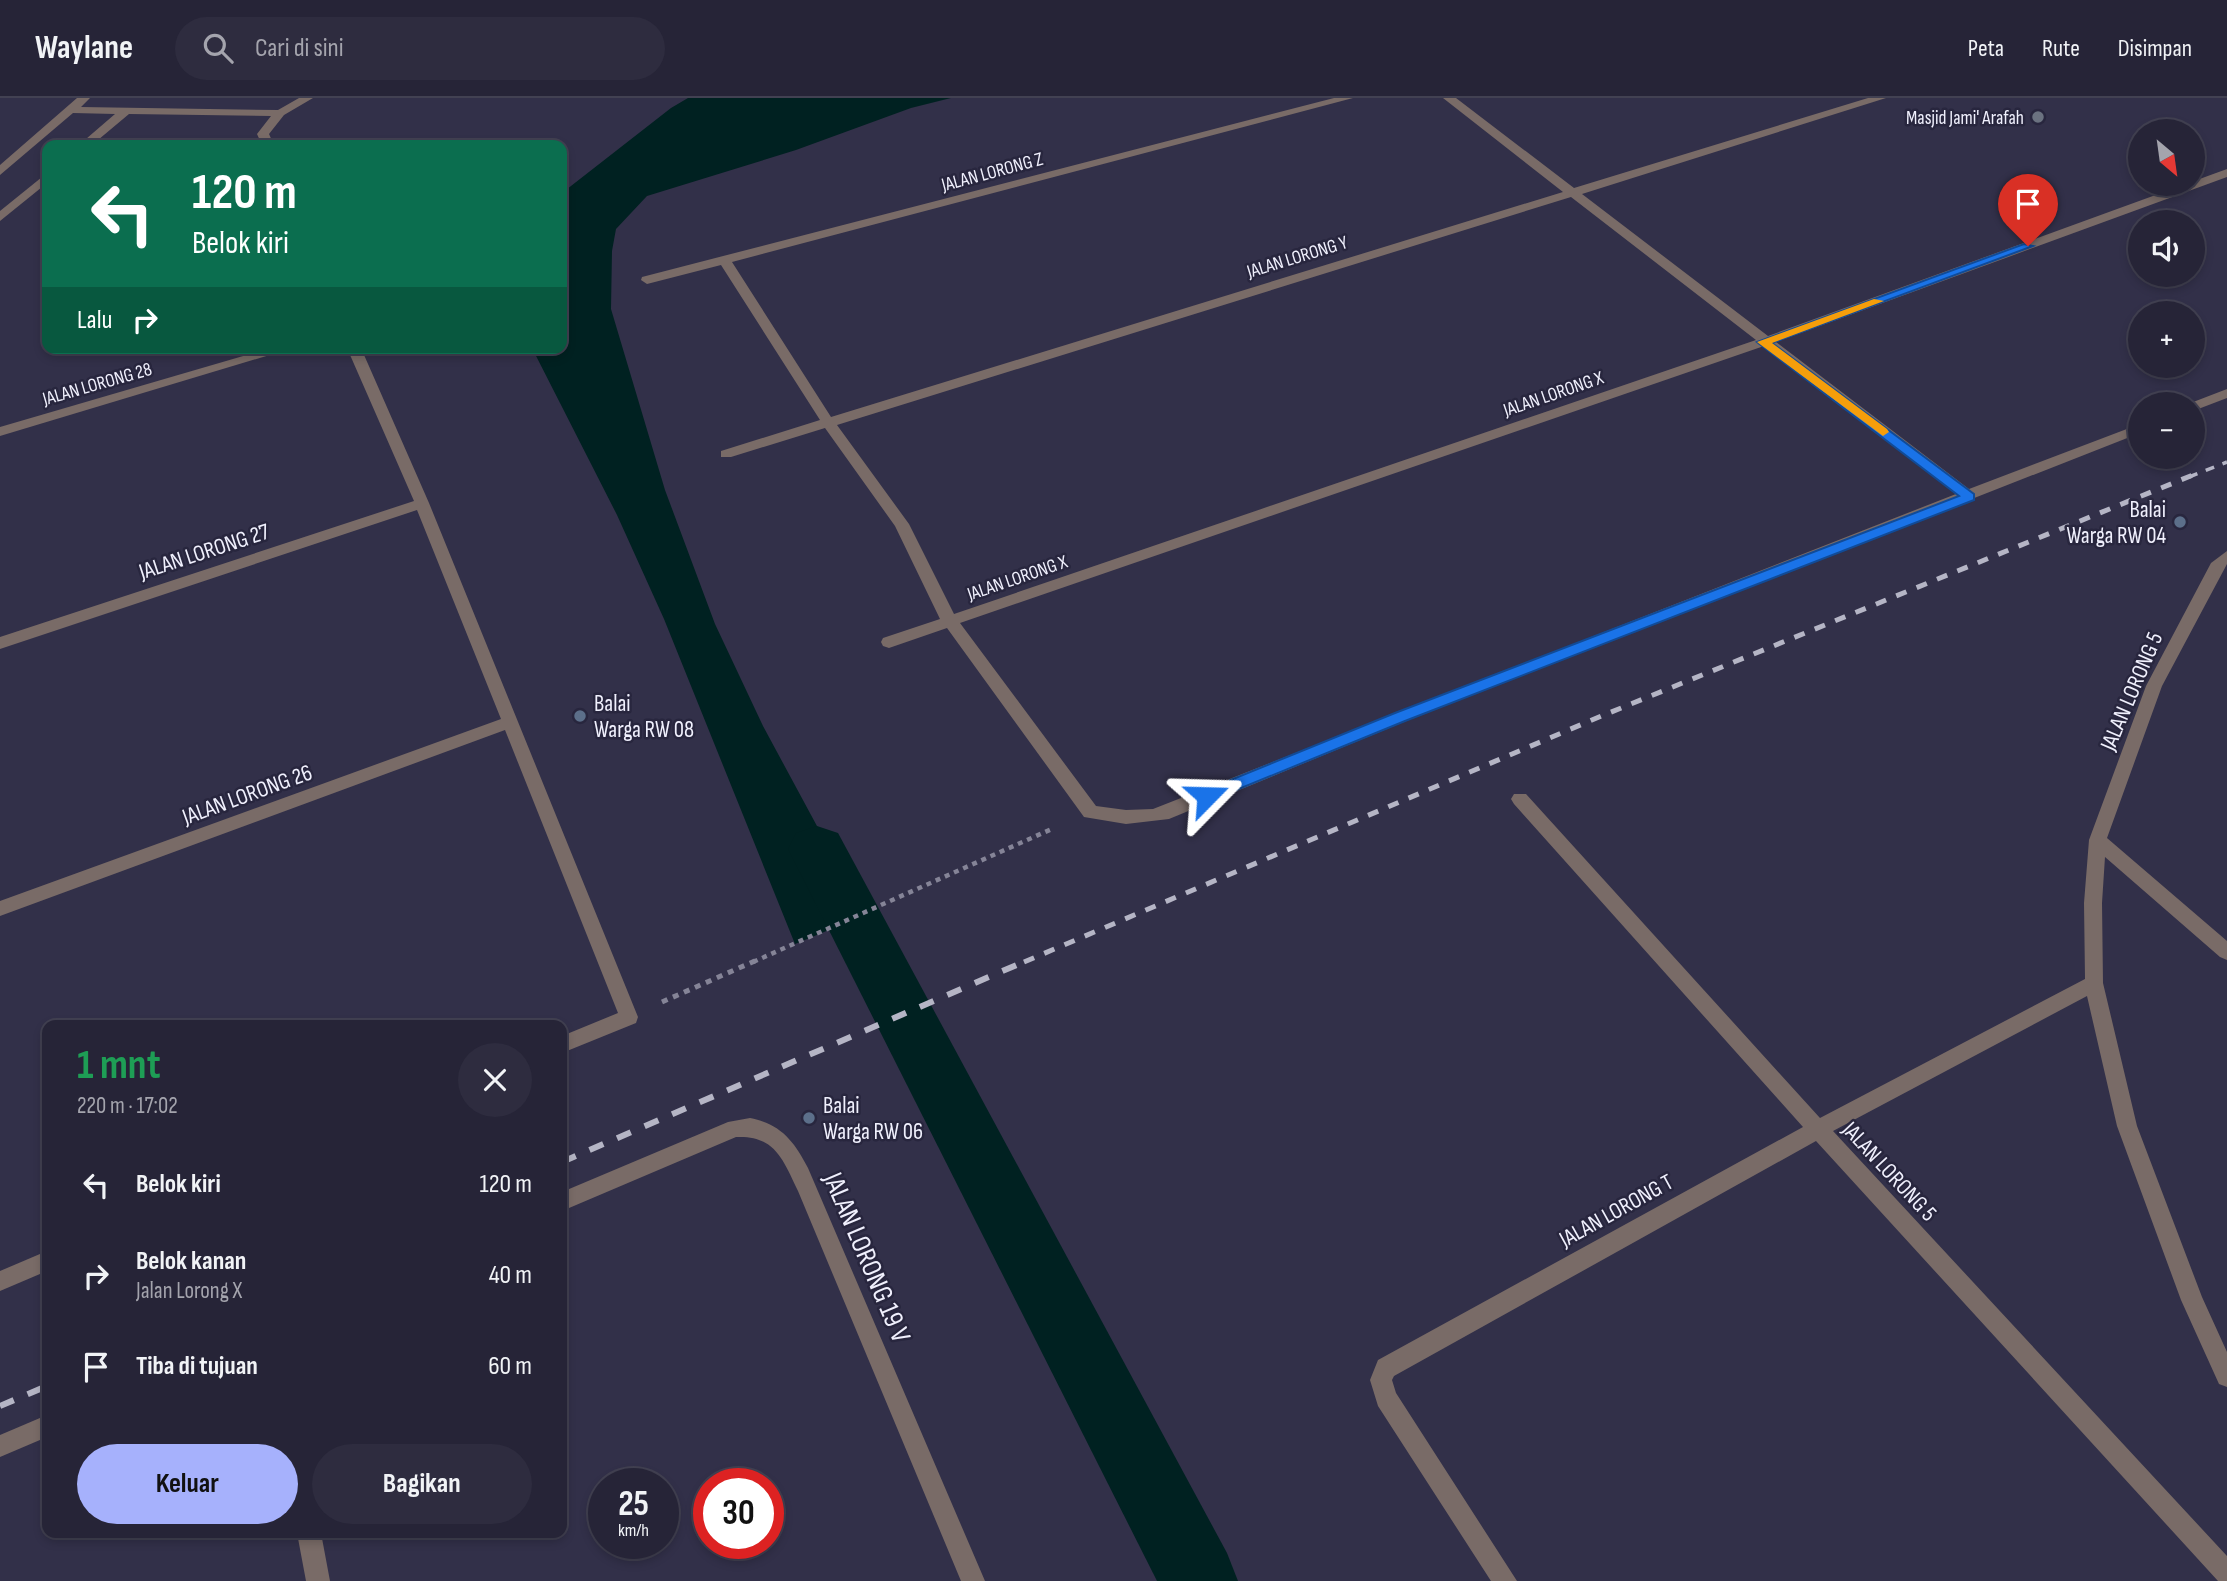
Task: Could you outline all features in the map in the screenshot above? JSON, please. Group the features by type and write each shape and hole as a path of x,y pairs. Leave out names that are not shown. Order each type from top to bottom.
{"street":[{"path":"0,170 84,98"},
{"path":"266,140 263,134 280,113 307,98"},
{"name":"JALAN LORONG Z","path":"647,280 1347,98"},
{"path":"1449,98 1763,342 1969,497"},
{"name":"JALAN LORONG Y","path":"726,454 1880,98"},
{"path":"70,110 280,113"},
{"path":"91,140 126,111"},
{"name":"JALAN LORONG X","path":"889,642 1763,342 2227,173"},
{"path":"0,217 42,181"},
{"path":"725,261 827,421 902,524 949,620 1090,812 1140,819 1163,814 1400,717 2128,433"},
{"name":"JALAN LORONG 28","path":"0,432 266,354"},
{"path":"357,354 422,503 629,1017 567,1043"},
{"path":"2205,402 2227,393"},
{"name":"JALAN LORONG 27","path":"0,643 422,503"},
{"name":"JALAN LORONG 5","path":"2224,562 2154,686 2098,840 2093,903 2094,983 2127,1126 2192,1300 2227,1376"},
{"name":"JALAN LORONG 26","path":"0,909 510,722"},
{"name":"JALAN LORONG 5","path":"1520,799 1818,1129 2227,1573"},
{"path":"2098,840 2227,952"},
{"name":"JALAN LORONG T","path":"1505,1581 1386,1398 1381,1380 1386,1368 1818,1129 2094,983"},
{"name":"JALAN LORONG 19 V","path":"567,1200 735,1128 756,1125 770,1133 788,1151 807,1187 974,1581"},
{"path":"0,1281 42,1263"},
{"path":"0,1446 42,1428"},
{"path":"310,1538 318,1581"}],"path":[{"path":"629,1017 1090,812"}],"shaded area":[{"path":"688,98 951,98 911,108 796,150 647,196 616,229 612,251 611,309 665,490 715,624 763,726 865,915 795,944 664,619 617,515 535,354 567,354 567,189 671,108"}],"waterway":[{"path":"817,849 1199,1581"}],"railway":[{"path":"2189,477 2227,462"},
{"path":"1024,962 1599,717 2193,475"},
{"path":"567,1160 1028,960"},
{"path":"0,1406 42,1388"}],"slow traffic":[{"path":"1878,301 1763,342 1883,432"}],"place":[{"name":"Masjid Jami' Arafah","path":"2038,117"},
{"name":"Balai Warga RW 04","path":"2180,522"},
{"name":"Balai Warga RW 08","path":"580,716"},
{"name":"Balai Warga RW 06","path":"809,1118"}],"route":[{"path":"1207,796 1400,717 1969,497 1763,342 2028,246"}]}
